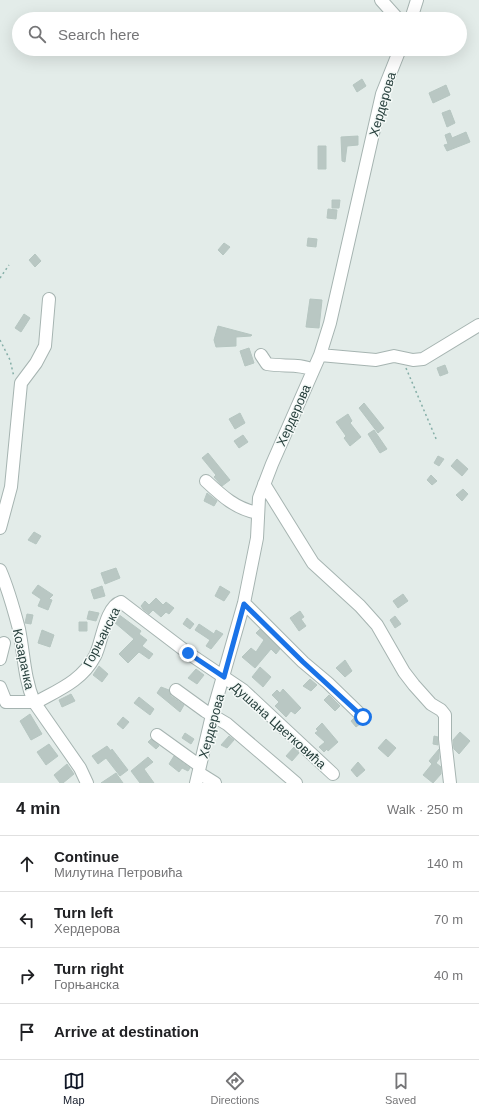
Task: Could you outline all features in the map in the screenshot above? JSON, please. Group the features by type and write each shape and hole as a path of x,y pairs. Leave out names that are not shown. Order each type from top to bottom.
{"street":[{"path":"381,0 392,12"},
{"path":"413,12 417,0"},
{"name":"Хердерова","path":"198,774 212,715 244,604 257,538 259,498 320,356 330,323 382,94 397,56"},
{"path":"0,528 11,487 22,383 36,363 45,346 49,299"},
{"path":"320,356 376,360 394,356 413,360 423,359 479,325"},
{"path":"261,355 267,364 306,367 313,370"},
{"path":"206,481 224,498 238,507 258,513"},
{"path":"264,484 313,563 332,578 373,620 414,685 430,704 441,710 445,715 445,739 450,783"},
{"name":"Козарачка","path":"0,570 18,629 27,682 35,703 87,783"},
{"name":"Горњанска","path":"35,703 67,687 89,665 96,654 103,628 111,611 121,602 188,653 224,677"},
{"path":"244,604 303,662 363,717"},
{"path":"0,660 4,643"},
{"name":"Душана Цветковића","path":"224,677 243,690 268,712 333,774"},
{"path":"0,688 3,704 35,703"},
{"path":"176,690 227,724 296,783"},
{"path":"157,734 198,774 215,783"}],"path":[{"path":"0,278 8,265"},
{"path":"0,340 10,360 14,377 22,383"},
{"path":"402,358 437,442"}],"building":[{"path":"362,79 366,86 357,92 353,85"},
{"path":"446,85 450,95 433,103 429,93"},
{"path":"450,110 455,123 447,127 442,113"},
{"path":"466,132 470,142 447,151 444,145 448,144 445,135 450,133 452,138"},
{"path":"358,136 358,145 347,146 345,162 342,161 341,137"},
{"path":"318,146 326,146 326,169 318,169"},
{"path":"332,200 340,200 339,208 332,208"},
{"path":"328,209 337,210 336,219 327,218"},
{"path":"308,238 317,239 316,247 307,246"},
{"path":"224,243 230,247 223,255 218,250"},
{"path":"35,254 41,261 35,267 29,260"},
{"path":"310,299 322,300 319,328 306,327"},
{"path":"24,314 30,318 21,332 15,328"},
{"path":"218,326 252,335 236,337 236,346 216,347 214,340"},
{"path":"249,348 254,363 245,366 240,351"},
{"path":"445,365 448,373 440,376 437,368"},
{"path":"364,403 384,428 378,433 359,408"},
{"path":"240,413 245,423 235,429 229,419"},
{"path":"348,414 352,421 350,423 361,437 350,446 344,438 346,436 336,422"},
{"path":"374,430 387,449 380,453 368,434"},
{"path":"243,435 248,442 239,448 234,441"},
{"path":"208,453 230,480 222,486 214,477 216,475 202,458"},
{"path":"438,456 444,459 439,466 434,463"},
{"path":"457,459 468,469 462,476 451,466"},
{"path":"431,475 437,481 432,485 427,480"},
{"path":"463,489 468,494 462,501 456,495"},
{"path":"207,493 217,501 214,506 204,501"},
{"path":"34,532 41,536 36,544 28,540"},
{"path":"116,568 120,578 105,584 101,573"},
{"path":"38,585 53,595 49,599 52,600 48,610 38,606 41,599 32,593"},
{"path":"102,586 105,596 94,599 91,590"},
{"path":"220,586 230,592 224,601 215,596"},
{"path":"403,594 408,601 398,608 393,601"},
{"path":"156,598 163,605 166,602 174,608 169,614 166,612 161,617 153,610 149,614 143,609 141,606 145,601 149,605"},
{"path":"89,611 99,613 96,621 87,619"},
{"path":"300,611 304,617 301,619 306,626 299,631 290,618"},
{"path":"27,614 33,615 31,624 25,623"},
{"path":"118,614 141,631 139,634 147,640 142,646 153,654 149,659 139,652 128,663 119,654 134,639 114,622"},
{"path":"395,616 401,624 395,628 390,620"},
{"path":"187,618 194,624 190,629 183,624"},
{"path":"79,622 87,622 87,631 79,631"},
{"path":"199,624 214,634 216,630 223,634 211,649 206,646 210,640 195,630"},
{"path":"260,629 280,649 276,654 271,649 255,668 242,657 251,648 256,652 264,640 256,633"},
{"path":"42,630 54,635 50,647 38,643"},
{"path":"345,660 352,671 345,677 336,668"},
{"path":"99,666 108,674 102,682 93,675"},
{"path":"260,667 271,677 263,687 252,677"},
{"path":"196,669 204,675 197,684 188,678"},
{"path":"310,679 317,685 311,691 303,686"},
{"path":"161,687 169,690 171,696 184,705 180,712 157,693"},
{"path":"283,689 301,708 295,714 291,711 286,717 275,706 279,702 272,695 277,690 280,693"},
{"path":"71,694 75,701 62,707 59,700"},
{"path":"329,695 340,706 335,711 324,700"},
{"path":"139,697 154,709 150,715 134,703"},
{"path":"30,714 42,734 31,740 20,721"},
{"path":"123,717 129,722 123,729 117,724"},
{"path":"354,718 360,724 356,727 351,721"},
{"path":"322,723 338,742 328,751 327,749 324,752 319,747 325,742 315,733 318,731 316,729"},
{"path":"460,732 470,741 459,754 454,749 453,740"},
{"path":"185,733 194,739 191,744 182,738"},
{"path":"229,736 234,740 227,748 221,745"},
{"path":"434,736 438,737 438,745 433,744"},
{"path":"151,739 159,746 156,749 148,742"},
{"path":"386,739 396,748 388,757 378,748"},
{"path":"49,744 58,756 46,765 37,752"},
{"path":"107,746 111,751 112,749 128,770 120,776 106,758 98,764 92,756"},
{"path":"294,747 299,753 292,761 286,756"},
{"path":"439,749 439,759 436,763 441,767 441,774 433,783 423,775 432,764 429,761"},
{"path":"174,756 190,768 188,771 182,768 179,772 169,764"},
{"path":"148,757 153,762 144,769 154,783 140,783 131,771"},
{"path":"358,762 365,770 357,777 351,770"},
{"path":"67,764 74,774 63,783 60,783 54,775"},
{"path":"116,773 123,783 101,783"}],"route":[{"path":"188,653 224,677 244,604 313,672 328,683 363,717"}]}
